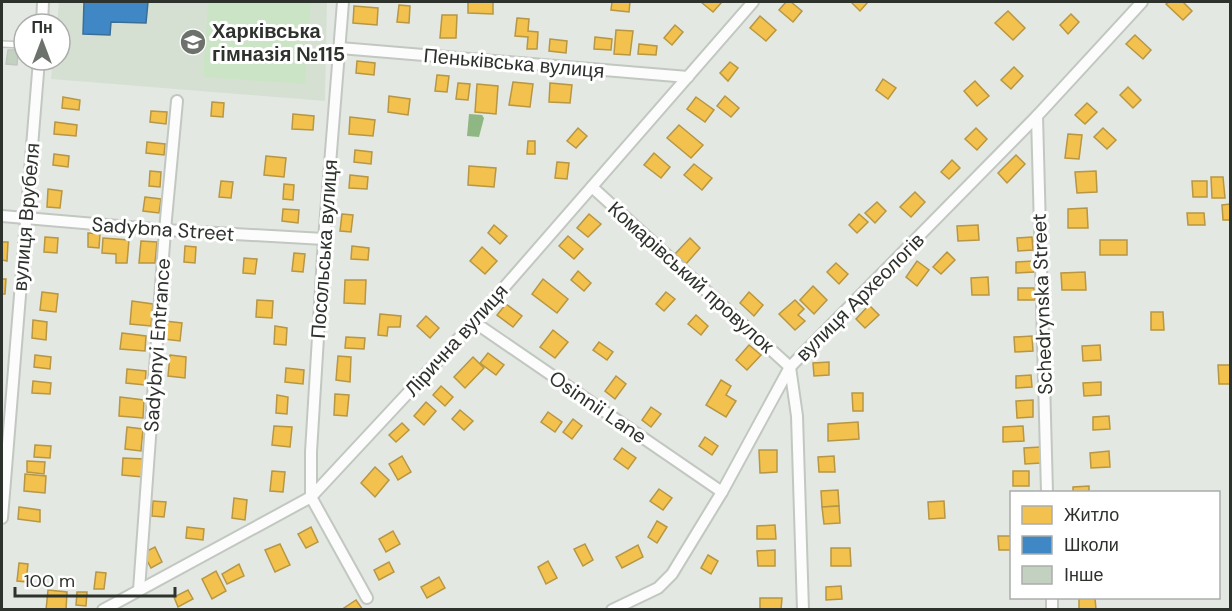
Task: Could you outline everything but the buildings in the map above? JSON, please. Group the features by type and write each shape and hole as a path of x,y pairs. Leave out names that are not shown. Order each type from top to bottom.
{"street":[{"name":"Посольська вулиця","path":"311,497 311,452 324,239 343,2"},
{"name":"Лірична вулиця","path":"103,609 311,497 474,322 753,2"},
{"name":"вулиця Археологів","path":"612,609 658,588 672,574 722,492 790,367 1037,116 1142,2"},
{"name":"Пеньківська вулиця","path":"340,48 688,77"},
{"name":"вулиця Врубеля","path":"2,518 38,72"},
{"name":"Sadybnyi Entrance","path":"139,590 165,230 177,101"},
{"name":"Schedrynska Street","path":"1037,116 1047,491"},
{"name":"Комарівський провулок","path":"592,187 790,367"},
{"name":"Sadybna Street","path":"2,216 165,230 324,239"},
{"name":"Osinnii Lane","path":"474,322 722,492"},
{"path":"790,367 796,416 803,609"},
{"path":"311,497 367,598"}],"shaded area":[{"name":"Харківська гімназія №115","path":"59,2 327,2 325,101 51,79 52,72 72,72 72,12 58,12"},
{"path":"208,2 311,2 305,84 203,77"},
{"path":"469,114 482,115 484,118 479,137 467,136"}],"place":[{"name":"Харківська гімназія №115","path":"193,42"}]}
